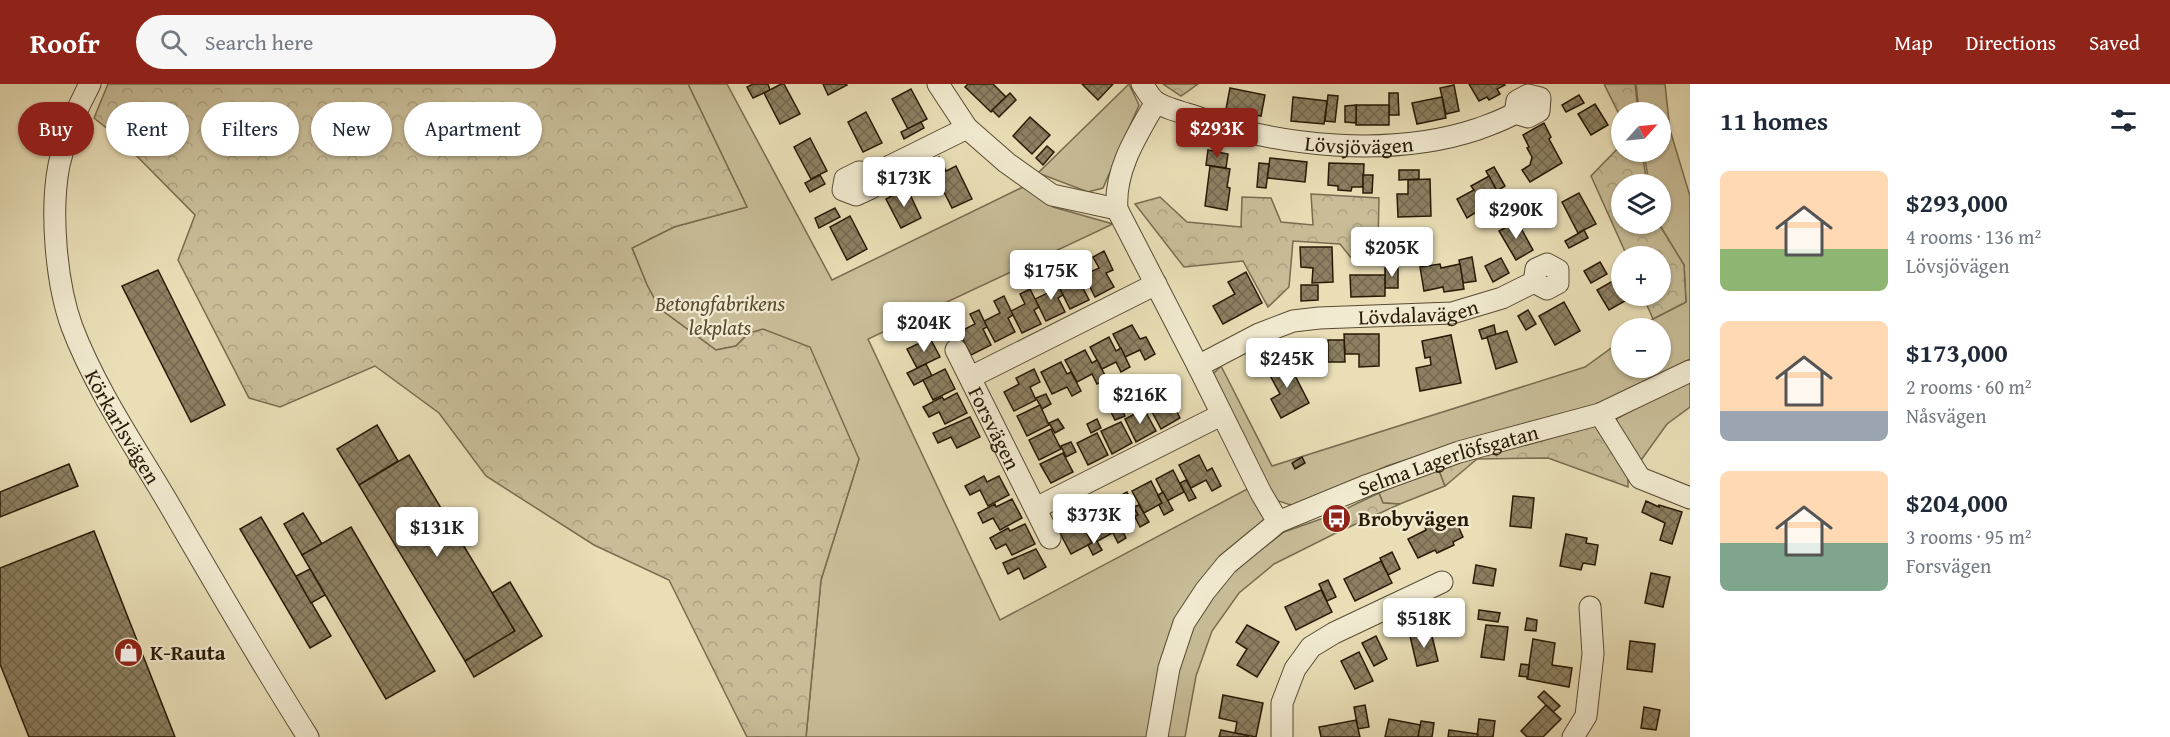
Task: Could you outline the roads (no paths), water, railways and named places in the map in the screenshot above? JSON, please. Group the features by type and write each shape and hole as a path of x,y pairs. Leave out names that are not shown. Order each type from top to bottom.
{"street":[{"name":"Körkarlsvägen","path":"90,84 80,104 59,163 56,194 57,253 64,299 73,328 102,392 255,652 308,737"},
{"path":"938,84 967,128 1007,164 1052,195 1117,209"},
{"path":"1142,84 1156,102 1126,157 1116,194 1117,209 1261,493 1278,522"},
{"name":"Lövsjövägen","path":"1156,102 1207,121 1269,137 1330,144 1387,145 1451,138 1506,119 1515,113"},
{"path":"874,174 967,128"},
{"name":"Lövdalavägen","path":"1198,366 1259,334 1293,321 1452,313 1502,298 1534,282"},
{"path":"971,377 1156,284"},
{"name":"Forsvägen","path":"956,350 1050,538"},
{"name":"Selma Lagerlöfsgatan","path":"1157,737 1169,668 1184,623 1205,591 1227,564 1278,522 1368,485 1459,452 1600,414 1690,371"},
{"path":"1600,414 1640,478 1690,498"},
{"path":"1036,508 1221,415"},
{"path":"1282,737 1282,703 1295,669 1311,647 1334,633 1442,582"},
{"path":"1573,737 1586,716 1593,654 1590,607"}],"place":[{"name":"Brobyvägen","path":"1337,518"},
{"name":"K-Rauta","path":"129,652"}],"park label":[{"name":"Betongfabrikens lekplats","path":"720,315"}]}
